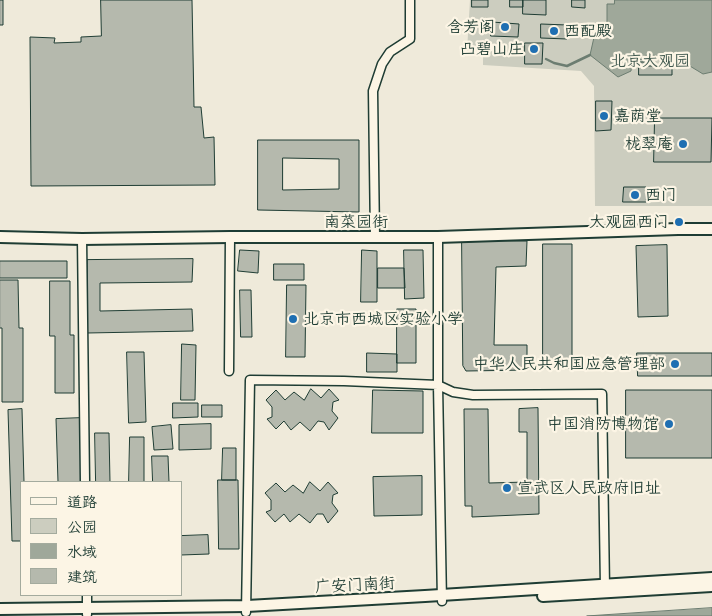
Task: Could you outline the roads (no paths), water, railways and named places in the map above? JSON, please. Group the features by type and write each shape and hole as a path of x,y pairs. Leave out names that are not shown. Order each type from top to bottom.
{"street":[{"path":"375,237 373,91 382,64 390,52 410,39 410,0"},
{"name":"南菜园街","path":"0,237 82,239 438,237 712,229"},
{"path":"229,371 230,237"},
{"path":"438,237 438,385 442,598"},
{"path":"82,239 85,481"},
{"path":"246,609 250,380 438,385 453,392 473,395 602,394 605,589"},
{"name":"广安门南街","path":"605,589 712,578"},
{"name":"广安门南街","path":"0,610 246,609 605,589 712,586"},
{"path":"87,596 87,611"},
{"name":"广安门南街","path":"0,616 87,611"}],"water":[{"path":"615,0 712,0 712,72 703,74 680,60 648,55 648,59 632,60 631,71 618,77 590,55 597,24 607,24 607,4 614,4"},
{"path":"712,608 712,616 587,616"}],"waterway":[{"path":"546,59 567,66 590,55"}],"place":[{"name":"含芳阁","path":"505,27"},
{"name":"西配殿","path":"554,31"},
{"name":"凸碧山庄","path":"534,49"},
{"name":"嘉荫堂","path":"604,116"},
{"name":"栊翠庵","path":"683,144"},
{"name":"西门","path":"635,195"},
{"name":"大观园西门","path":"679,222"},
{"name":"北京市西城区实验小学","path":"293,319"},
{"name":"中华人民共和国应急管理部","path":"675,364"},
{"name":"中国消防博物馆","path":"669,424"},
{"name":"宣武区人民政府旧址","path":"507,488"}],"park label":[{"name":"北京大观园","path":"650,61"}]}
